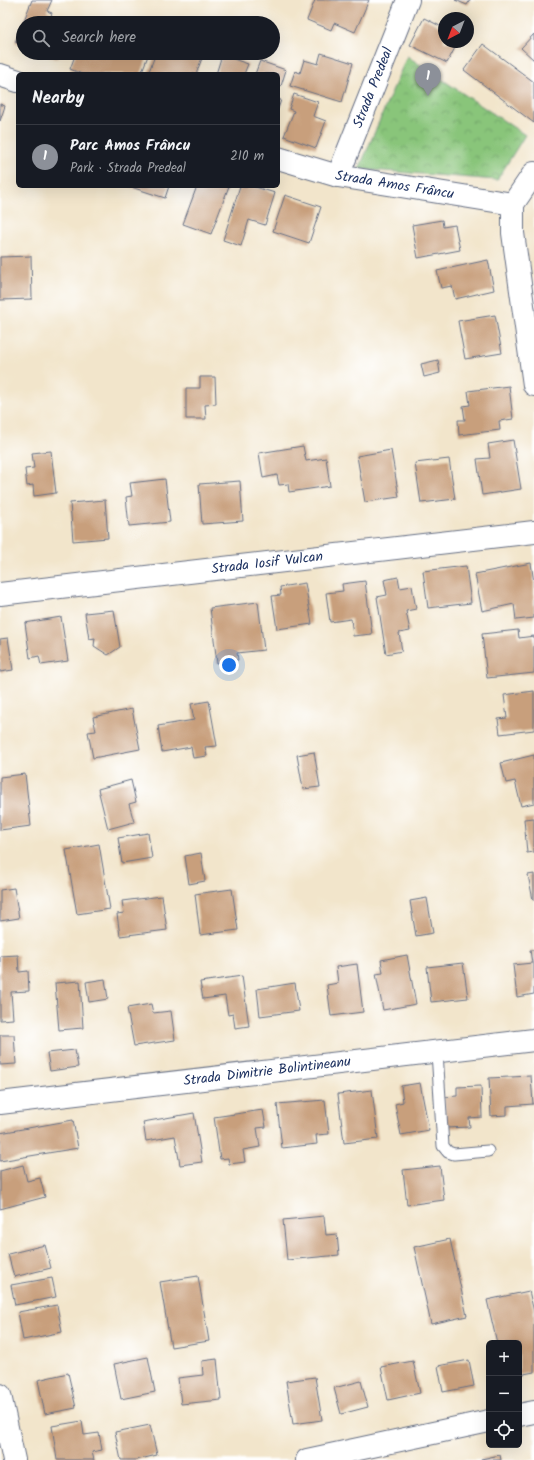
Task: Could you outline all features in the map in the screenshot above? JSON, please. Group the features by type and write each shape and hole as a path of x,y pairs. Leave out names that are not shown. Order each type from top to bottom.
{"street":[{"name":"Strada Predeal","path":"338,176 408,0"},
{"path":"0,75 16,80"},
{"name":"Strada Amos Frâncu","path":"280,159 338,176 513,204"},
{"path":"534,173 513,204 513,233 534,385"},
{"name":"Strada Iosif Vulcan","path":"0,594 534,532"},
{"name":"Strada Dimitrie Bolintineanu","path":"0,1104 534,1040"},
{"path":"0,1395 14,1460"},
{"path":"522,1414 534,1412"},
{"path":"307,1460 486,1422"}],"lane":[{"path":"437,1052 443,1146 448,1152 454,1154 488,1152"}],"green space":[{"path":"407,56 525,135 497,180 359,169"}],"building":[{"path":"32,0 52,0 47,11 52,13 51,16 26,16"},
{"path":"315,0 369,0 355,32 334,23 331,30 307,20"},
{"path":"455,0 470,0 467,5"},
{"path":"424,18 438,25 438,48 455,48 447,63 410,45"},
{"path":"534,34 534,60 521,48"},
{"path":"483,44 534,82 534,123 464,70"},
{"path":"321,53 353,63 342,102 290,86 295,71 300,73 304,60 318,64"},
{"path":"73,60 146,60 142,72 77,72 70,69"},
{"path":"153,60 201,60 197,72 149,72"},
{"path":"220,60 236,60 248,64 245,72 217,72"},
{"path":"260,61 286,70 281,86 280,72 256,72"},
{"path":"294,94 318,102 313,116 326,121 316,148 284,136 294,111 289,109"},
{"path":"0,104 5,106 0,121"},
{"path":"134,188 168,188 165,198"},
{"path":"196,188 228,188 211,234 183,224"},
{"path":"239,188 259,188 275,193 265,225 249,220 241,246 223,240"},
{"path":"285,195 321,207 309,243 273,231"},
{"path":"442,220 443,227 455,225 460,250 418,258 412,225"},
{"path":"31,256 32,299 0,300 0,257"},
{"path":"488,260 494,290 455,299 452,286 441,288 437,271"},
{"path":"495,315 502,353 465,359 458,321"},
{"path":"438,360 440,373 424,377 421,364"},
{"path":"200,377 215,377 216,404 205,405 206,419 186,419 186,388 200,388"},
{"path":"509,386 513,419 499,421 500,430 459,435 458,420 465,420 463,406 470,405 468,391"},
{"path":"513,440 521,489 482,495 477,459 490,458 488,444"},
{"path":"303,446 306,461 326,458 330,486 289,492 288,484 279,485 277,475 263,478 259,453"},
{"path":"391,450 399,497 365,502 357,456"},
{"path":"51,451 56,493 34,496 33,485 27,486 25,469 34,468 32,453"},
{"path":"449,459 455,499 421,503 415,463"},
{"path":"165,479 170,522 129,526 126,497 132,496 130,483"},
{"path":"240,481 243,521 202,524 199,484"},
{"path":"105,500 108,538 73,541 70,503"},
{"path":"531,563 534,582 534,618 516,620 514,604 482,611 475,574"},
{"path":"466,566 471,603 428,608 423,571"},
{"path":"398,577 400,588 412,586 416,609 406,611 410,631 399,633 402,651 386,654 377,597 387,595 384,580"},
{"path":"365,581 372,634 353,636 351,619 330,622 326,593 343,591 342,584"},
{"path":"305,583 312,624 277,629 272,596 281,595 280,587"},
{"path":"258,602 264,650 237,653 238,660 217,663 210,608"},
{"path":"114,610 120,647 108,655 94,646 95,638 89,639 85,613"},
{"path":"61,617 68,661 41,665 39,656 30,658 25,623"},
{"path":"518,630 519,638 534,636 534,673 487,678 482,634"},
{"path":"8,638 13,670 0,672 0,639"},
{"path":"534,691 534,730 500,734 498,719 507,718 504,695"},
{"path":"209,701 217,746 205,747 207,756 193,758 191,747 162,752 158,726 194,720 191,704"},
{"path":"132,709 140,749 93,758 88,732 96,731 93,717"},
{"path":"314,752 320,787 303,789 297,755"},
{"path":"534,755 534,803 521,806 515,781 506,783 501,763"},
{"path":"25,774 31,826 0,830 0,777"},
{"path":"131,780 136,802 129,804 134,822 108,829 98,789"},
{"path":"534,818 534,852 527,853 524,819"},
{"path":"148,833 152,858 122,863 118,838"},
{"path":"99,844 110,909 77,914 66,850"},
{"path":"201,853 205,881 189,884 185,856"},
{"path":"534,874 534,900 533,900 528,875"},
{"path":"14,888 19,918 0,921 0,890"},
{"path":"232,889 238,930 200,935 195,894"},
{"path":"162,896 167,930 120,936 117,914 124,913 122,901"},
{"path":"427,898 433,933 416,936 410,901"},
{"path":"530,950 534,950 534,994 517,997 513,965 532,963"},
{"path":"18,955 19,972 28,971 29,991 11,992 13,1019 0,1020 0,956"},
{"path":"407,955 416,1004 383,1010 376,974 383,973 381,960"},
{"path":"463,963 468,998 431,1002 427,967"},
{"path":"357,964 363,1012 331,1016 327,985 338,983 336,967"},
{"path":"242,976 249,1026 235,1028 233,1014 228,1015 225,996 203,999 200,982"},
{"path":"105,979 108,999 89,1002 86,982"},
{"path":"80,981 83,1028 59,1030 55,983"},
{"path":"295,983 299,1011 260,1016 257,989"},
{"path":"151,1004 153,1013 171,1011 175,1040 134,1046 127,1008"},
{"path":"0,1035 14,1035 16,1064 0,1065"},
{"path":"75,1050 78,1067 50,1071 47,1053"},
{"path":"531,1076 533,1104 507,1106 507,1115 491,1116 489,1078"},
{"path":"420,1083 429,1130 401,1135 395,1104 403,1102 401,1086"},
{"path":"481,1086 482,1117 469,1118 470,1127 446,1128 444,1097 457,1096 457,1087"},
{"path":"372,1090 378,1139 344,1143 338,1094"},
{"path":"325,1100 329,1134 316,1135 317,1144 282,1148 277,1104"},
{"path":"263,1110 266,1127 257,1128 260,1147 243,1150 245,1162 229,1164 228,1158 220,1159 214,1117"},
{"path":"194,1113 202,1162 180,1165 175,1136 146,1141 143,1122"},
{"path":"73,1120 78,1148 0,1161 0,1133"},
{"path":"23,1165 27,1181 40,1178 45,1197 0,1209 0,1171"},
{"path":"440,1166 444,1200 407,1205 403,1170"},
{"path":"324,1216 326,1235 337,1234 339,1255 287,1260 283,1220"},
{"path":"450,1239 467,1316 431,1324 414,1247"},
{"path":"45,1245 51,1268 14,1277 8,1254"},
{"path":"198,1276 209,1341 171,1347 160,1282"},
{"path":"52,1278 56,1297 15,1305 11,1285"},
{"path":"529,1291 534,1312 534,1372 522,1374 522,1340 496,1340 487,1300"},
{"path":"57,1305 62,1332 23,1340 18,1312"},
{"path":"148,1357 155,1392 121,1399 114,1364"},
{"path":"217,1359 221,1400 181,1404 178,1378 203,1375 202,1361"},
{"path":"469,1360 474,1386 443,1392 438,1366"},
{"path":"413,1361 420,1393 388,1400 381,1367"},
{"path":"68,1373 76,1408 45,1414 38,1380"},
{"path":"315,1377 322,1420 293,1424 286,1381"},
{"path":"361,1381 368,1407 341,1414 334,1388"},
{"path":"82,1421 84,1435 99,1433 102,1450 92,1452 94,1460 57,1460 52,1426"},
{"path":"150,1425 157,1455 136,1460 121,1460 115,1432"},
{"path":"500,1455 501,1460 481,1460 481,1459"}],"place":[{"name":"Parc Amos Frâncu","path":"428,96"}]}
